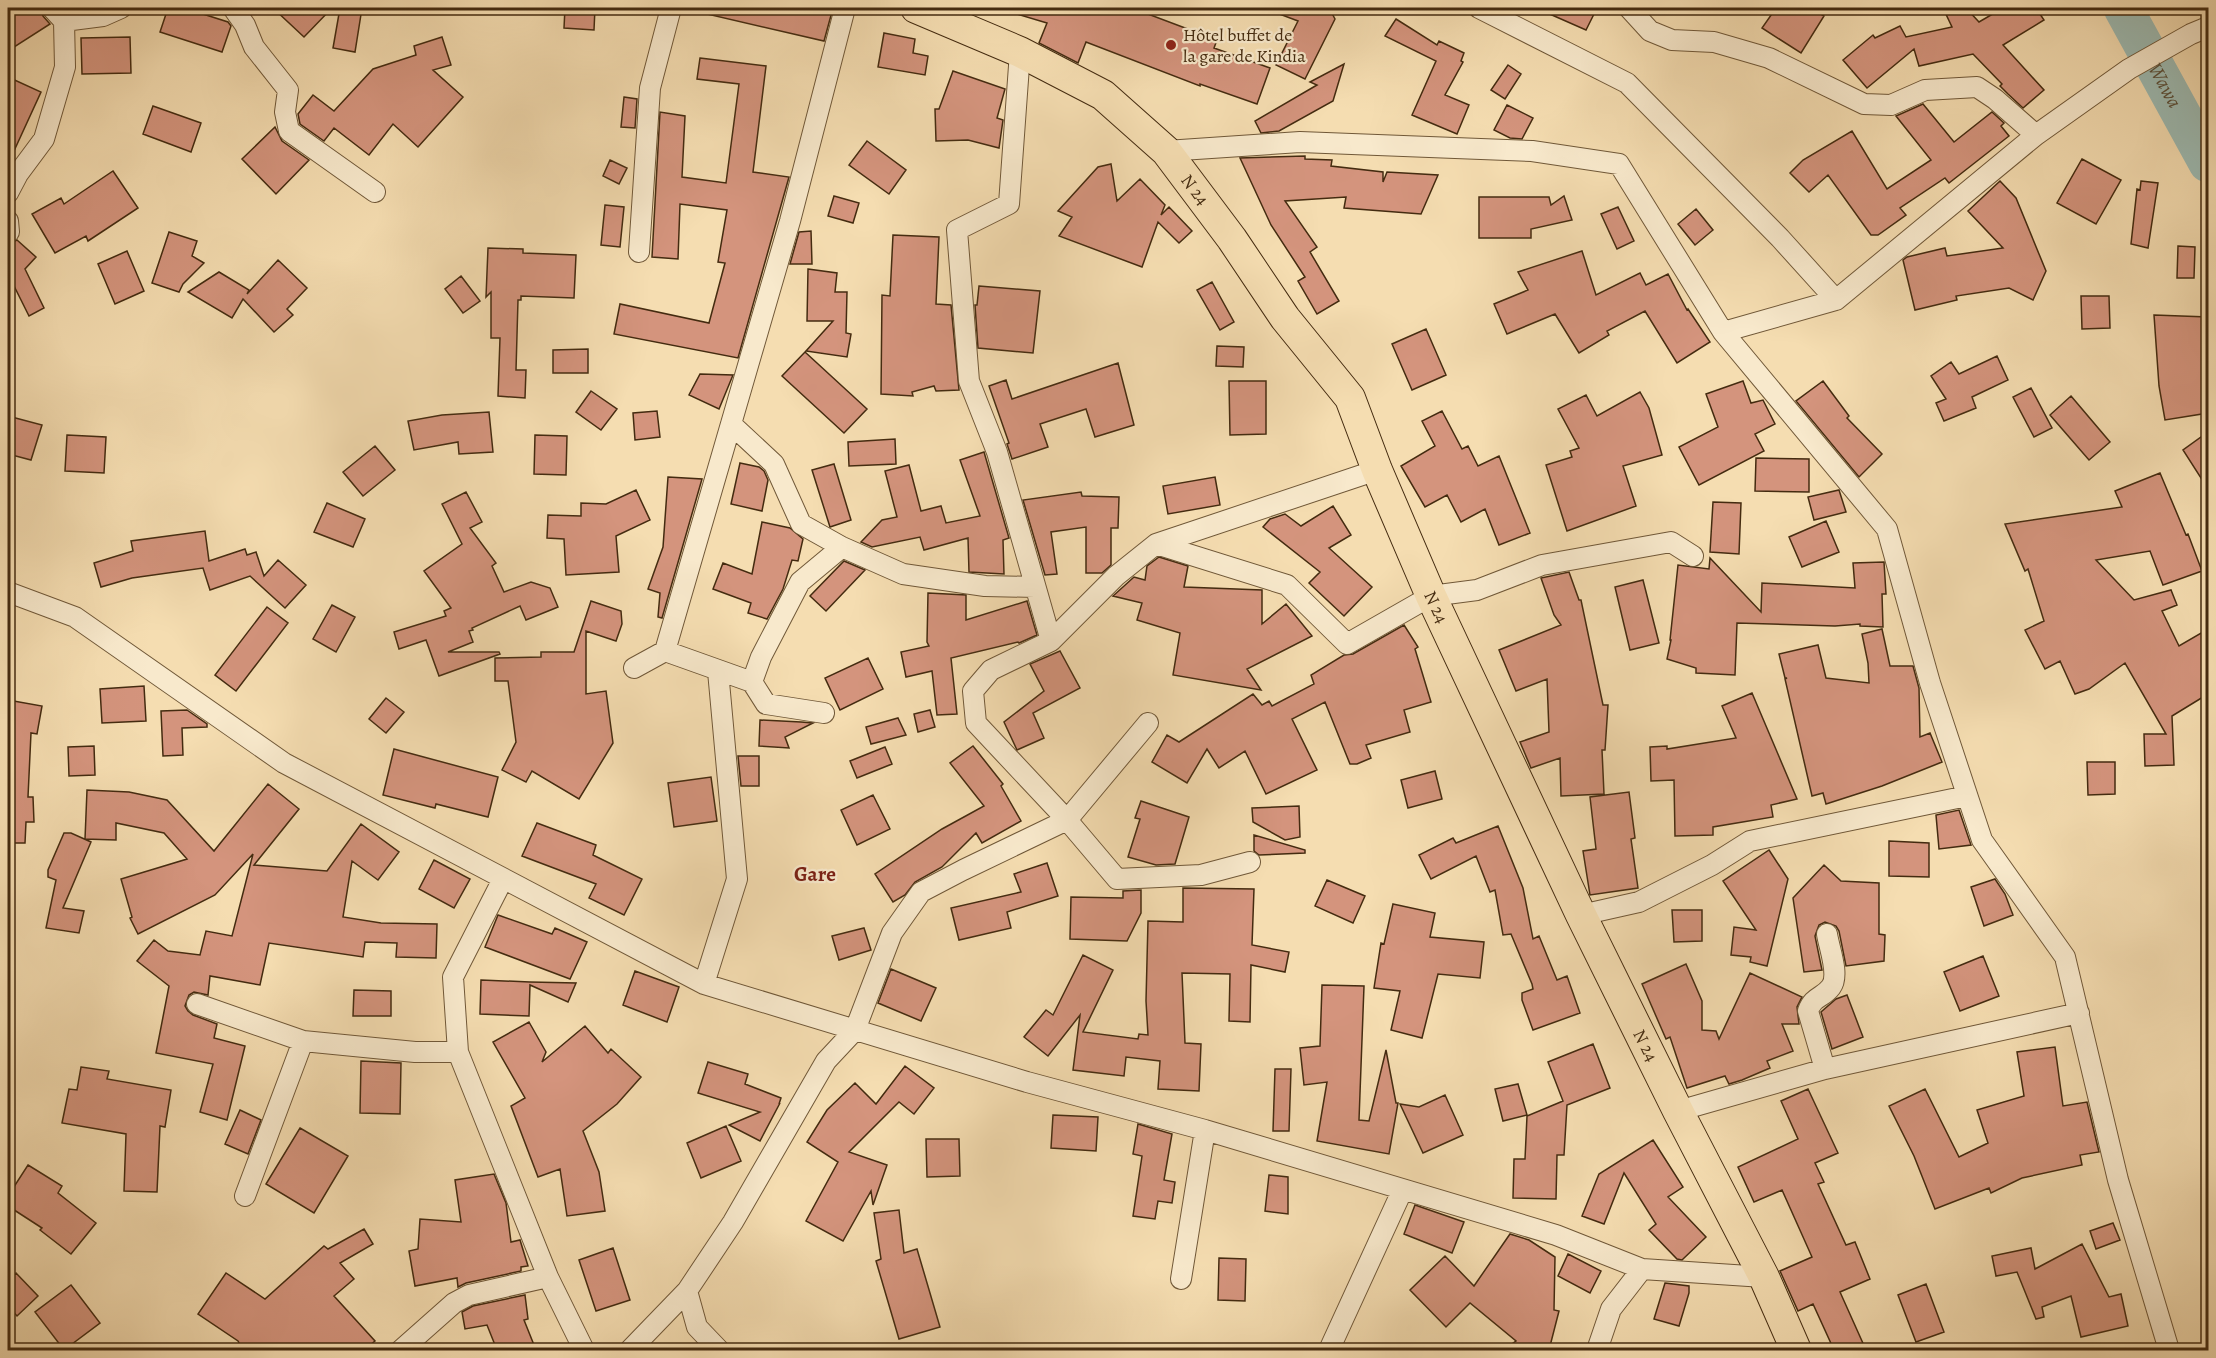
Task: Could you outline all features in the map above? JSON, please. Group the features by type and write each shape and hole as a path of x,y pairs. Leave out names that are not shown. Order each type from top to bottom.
{"main road":[{"name":"N 24","path":"916,8 1020,52 1102,94 1166,151 1232,239 1285,318 1350,398 1377,471 1431,596 1581,915 1678,1111 1764,1277 1796,1350"}],"street":[{"path":"8,193 18,174 44,139 65,68 58,14 103,16 121,8"},
{"path":"233,8 245,25 254,46 288,90 285,112 289,131 375,192"},
{"path":"639,252 651,88 671,8"},
{"path":"634,668 665,651 790,221 845,8"},
{"path":"1479,8 1627,83 1772,229 1836,300"},
{"path":"1629,8 1650,31 1672,40 1714,42 1769,58 1864,104 1891,105 1925,90 1977,87 1995,99 2036,135"},
{"path":"1724,332 1836,300 2036,135 2129,69 2200,31"},
{"path":"1020,52 1009,204 957,230 969,381 997,452 1051,641"},
{"path":"1166,151 1300,142 1532,151 1619,164 1724,332 1887,529 1930,683 1982,840 2065,957 2118,1180 2165,1349"},
{"path":"731,424 774,464 801,524 842,547 903,574 985,586 1035,587"},
{"path":"1250,862 1201,875 1117,879 1067,820 976,723 973,692 991,670 1051,641 1116,576 1156,544 1377,471"},
{"path":"1156,544 1287,585 1347,644 1431,596 1477,590 1542,566 1671,542 1693,556"},
{"path":"752,682 761,657 800,582 842,547"},
{"path":"8,592 75,617 284,763 704,984 1027,1082 1204,1130 1402,1191 1556,1235 1642,1269 1764,1277"},
{"path":"665,651 752,682 766,704 824,713"},
{"path":"704,984 737,879 718,670"},
{"path":"630,1350 687,1291 733,1222 826,1060 855,1029 892,933 921,892 1067,820 1148,723"},
{"path":"1581,915 1639,902 1712,865 1750,841 1967,796"},
{"path":"503,879 453,977 458,1052 549,1277 584,1350"},
{"path":"1825,1069 1808,1011 1810,1002 1831,987 1835,975 1827,934"},
{"path":"197,1004 303,1041 415,1052 458,1052"},
{"path":"1678,1111 1825,1069 2079,1013"},
{"path":"245,1196 303,1041"},
{"path":"1181,1279 1204,1130"},
{"path":"1329,1350 1402,1191"},
{"path":"1597,1350 1611,1309 1642,1269"},
{"path":"401,1350 454,1303 469,1294 549,1277"},
{"path":"687,1291 697,1327 719,1350"}],"building":[{"path":"8,8 40,8 50,24 8,51"},
{"path":"168,8 184,8 228,22 231,26 222,52 160,32"},
{"path":"273,8 332,8 304,37"},
{"path":"340,8 362,8 355,52 333,48"},
{"path":"565,8 595,8 594,30 564,28"},
{"path":"708,8 833,8 824,41 707,14"},
{"path":"1011,8 1132,8 1217,40 1214,48 1270,68 1257,104 1200,84 1200,86 1086,42 1078,63 1039,43 1047,23 1010,12"},
{"path":"1266,8 1329,8 1335,19 1305,79 1276,65 1298,21"},
{"path":"1536,8 1597,8 1586,30"},
{"path":"1776,8 1811,8 1824,16 1801,53 1762,28"},
{"path":"1943,8 1966,8 1979,22 2003,8 2036,8 2044,20 2003,45 2044,90 2023,108 2000,86 2002,84 1973,54 1919,66 1914,49 1867,88 1843,60 1873,35 1875,38 1900,26 1906,37 1952,27"},
{"path":"1396,19 1437,45 1439,41 1464,53 1461,61 1463,62 1445,95 1469,105 1457,134 1412,115 1436,61 1385,36"},
{"path":"884,33 915,39 913,53 928,56 925,75 878,67"},
{"path":"130,37 131,73 82,74 81,38"},
{"path":"442,37 451,65 433,70 463,97 418,147 393,124 369,155 334,128 324,141 300,124 298,114 313,95 334,111 373,69 416,55 414,46"},
{"path":"700,58 766,66 753,172 789,177 738,358 614,334 620,304 709,323 725,263 718,262 727,210 680,204 678,259 652,257 660,112 685,116 682,177 726,183 739,84 697,79"},
{"path":"1344,64 1333,101 1279,131 1261,133 1255,121 1317,85 1310,82"},
{"path":"1508,65 1521,74 1505,99 1491,90"},
{"path":"953,71 1005,89 997,118 1003,120 999,148 968,140 936,141 935,109 939,109"},
{"path":"8,77 41,92 8,164"},
{"path":"624,97 637,99 635,128 621,127"},
{"path":"1923,104 1954,142 1992,112 2004,123 2001,126 2009,136 1949,183 1945,178 1900,208 1906,215 1878,235 1871,235 1828,175 1809,192 1790,173 1803,160 1852,131 1887,189 1931,160 1896,116"},
{"path":"1507,105 1533,118 1522,139 1510,138 1494,130"},
{"path":"153,106 201,123 191,152 143,134"},
{"path":"275,127 282,141 309,160 276,194 242,159"},
{"path":"867,141 906,170 889,194 849,165"},
{"path":"1305,156 1305,159 1332,160 1331,166 1383,172 1383,182 1387,172 1438,175 1421,214 1344,208 1346,197 1285,201 1317,247 1310,252 1339,301 1317,314 1298,281 1305,277 1271,225 1240,158"},
{"path":"2082,159 2121,180 2096,224 2057,203"},
{"path":"610,160 627,168 619,184 603,176"},
{"path":"1111,164 1117,201 1140,179 1165,205 1161,215 1169,207 1192,231 1179,243 1158,222 1142,267 1059,236 1072,217 1058,211 1098,167"},
{"path":"113,171 138,208 88,241 86,236 55,253 32,214 61,198 64,204"},
{"path":"2000,181 2016,198 2046,271 2033,300 2009,288 1956,296 1957,300 1915,310 1903,260 1907,257 1945,248 1947,256 2003,248 1968,211"},
{"path":"2141,181 2158,183 2148,248 2131,244 2137,189 2140,190"},
{"path":"834,196 859,203 853,223 828,216"},
{"path":"1564,196 1572,220 1531,229 1531,238 1479,238 1479,197 1549,197 1551,205"},
{"path":"605,205 624,207 620,247 601,245"},
{"path":"1618,207 1634,241 1617,249 1601,214"},
{"path":"1696,209 1713,230 1695,245 1678,224"},
{"path":"811,231 812,264 790,264 799,232"},
{"path":"169,232 197,241 192,256 204,263 183,284 179,292 152,283"},
{"path":"893,235 939,237 936,304 951,305 959,390 936,391 934,386 912,392 913,396 881,394 882,295 890,296"},
{"path":"17,240 36,257 25,269 44,308 29,316 15,288 8,298 8,244"},
{"path":"2178,246 2195,247 2194,278 2177,278"},
{"path":"488,248 523,249 523,253 576,255 574,298 521,296 521,300 518,300 516,370 526,370 525,398 498,396 500,338 491,338 491,292 486,297"},
{"path":"127,251 144,291 115,304 98,264"},
{"path":"1582,251 1596,295 1640,273 1646,285 1668,274 1687,310 1710,342 1677,363 1645,311 1607,331 1609,335 1579,353 1555,314 1507,334 1494,304 1528,290 1518,272"},
{"path":"278,260 307,288 287,309 293,315 274,332 243,299 232,318 188,292 219,272 249,290 247,294"},
{"path":"808,269 837,273 835,292 847,292 846,333 851,334 847,357 806,351 833,321 807,321"},
{"path":"461,276 480,301 463,313 445,289"},
{"path":"1212,282 1234,322 1220,330 1197,290"},
{"path":"979,286 1040,291 1033,353 978,348 975,305 977,305"},
{"path":"2081,296 2109,296 2110,328 2082,329"},
{"path":"2154,315 2208,317 2208,413 2165,420 2159,386"},
{"path":"1426,329 1446,375 1412,390 1392,344"},
{"path":"1217,346 1244,347 1243,367 1216,366"},
{"path":"588,349 588,373 553,373 553,350"},
{"path":"805,352 867,409 844,433 782,376"},
{"path":"1997,356 2008,380 1972,397 1976,408 1944,421 1936,403 1946,399 1931,376 1951,362 1959,374"},
{"path":"1118,363 1134,425 1095,437 1086,409 1040,424 1048,447 1012,459 1007,444 1009,443 989,386 1006,380 1012,399"},
{"path":"700,374 733,375 719,409 689,395"},
{"path":"1229,381 1266,381 1266,434 1230,435"},
{"path":"1743,381 1751,403 1763,400 1775,424 1755,434 1764,451 1699,485 1679,447 1718,427 1706,394"},
{"path":"1823,381 1849,416 1847,418 1882,454 1859,477 1796,401"},
{"path":"2031,388 2052,428 2034,437 2013,397"},
{"path":"591,391 617,409 601,430 576,412"},
{"path":"1640,392 1649,408 1662,455 1623,466 1636,506 1567,531 1546,465 1572,457 1570,451 1579,448 1558,409 1586,395 1597,416"},
{"path":"2071,396 2110,442 2089,460 2050,415"},
{"path":"657,411 660,437 635,440 633,413"},
{"path":"1442,411 1462,449 1468,446 1478,466 1499,456 1530,533 1499,545 1485,509 1461,522 1447,495 1425,507 1401,466 1435,446 1422,421"},
{"path":"489,412 493,452 459,454 458,442 414,450 408,421 442,415"},
{"path":"8,416 42,425 31,460 8,454"},
{"path":"2208,432 2208,489 2183,450"},
{"path":"67,435 106,437 104,473 65,471"},
{"path":"535,435 567,436 566,475 534,474"},
{"path":"895,439 896,464 849,466 848,442"},
{"path":"375,446 395,470 363,496 343,472"},
{"path":"984,452 1009,538 1003,540 1004,574 969,572 968,538 924,550 920,537 872,547 861,542 882,520 897,517 885,471 909,465 921,511 941,506 946,523 980,516 960,460"},
{"path":"1756,458 1809,459 1809,492 1755,491"},
{"path":"740,463 759,467 764,471 768,480 762,511 731,504"},
{"path":"834,464 851,520 830,527 812,470"},
{"path":"2160,473 2202,571 2163,585 2150,551 2096,560 2134,600 2171,590 2177,605 2162,611 2179,646 2208,629 2208,694 2172,716 2174,765 2145,766 2144,734 2166,734 2125,663 2089,689 2075,694 2060,661 2045,669 2025,630 2044,621 2028,569 2025,571 2005,524 2122,507 2115,491"},
{"path":"668,477 702,479 662,618 658,617 660,593 648,589 663,547"},
{"path":"1215,477 1220,505 1168,514 1163,486"},
{"path":"636,490 650,520 616,536 619,572 566,575 564,539 547,538 548,515 581,516 581,503 606,504"},
{"path":"1839,490 1846,512 1814,520 1808,497"},
{"path":"466,492 482,522 470,528 496,563 492,566 504,592 531,582 550,588 558,607 526,620 520,606 472,628 473,630 469,631 473,642 448,652 499,652 500,654 439,676 426,640 399,649 394,632 446,616 444,611 451,608 424,571 462,544 442,504"},
{"path":"1081,492 1082,496 1119,497 1118,528 1111,528 1111,565 1102,573 1086,573 1086,527 1051,532 1057,574 1045,575 1023,500"},
{"path":"1713,502 1741,503 1739,554 1710,552"},
{"path":"327,503 365,519 353,547 314,532"},
{"path":"1333,506 1351,535 1329,548 1372,587 1344,616 1309,583 1320,572 1263,527 1270,519 1285,514 1301,526"},
{"path":"1826,521 1839,552 1802,567 1789,537"},
{"path":"762,522 790,528 803,539 798,561 792,560 783,589 767,619 748,613 751,603 713,589 723,563 752,574"},
{"path":"205,531 209,561 245,549 247,555 256,552 264,576 278,560 306,585 285,608 250,576 210,590 203,568 132,578 101,587 94,563 133,551 131,541"},
{"path":"1159,557 1188,566 1184,587 1262,590 1262,624 1286,604 1312,636 1247,669 1261,690 1173,675 1180,633 1137,620 1142,603 1113,596 1134,577 1145,580 1147,566"},
{"path":"1710,558 1761,612 1762,583 1855,588 1853,563 1884,562 1886,594 1882,594 1883,627 1860,626 1860,624 1835,626 1737,623 1735,675 1696,673 1696,668 1667,659 1678,565 1709,569"},
{"path":"844,561 865,570 826,611 810,596"},
{"path":"1569,572 1579,600 1581,600 1603,705 1608,705 1605,750 1602,750 1604,794 1561,796 1560,758 1531,768 1520,742 1549,732 1547,679 1516,691 1499,650 1561,625 1554,615 1541,578"},
{"path":"1643,580 1659,643 1630,650 1615,587"},
{"path":"928,593 966,595 966,620 1027,601 1037,635 1019,643 951,658 957,714 937,715 932,671 906,677 901,652 929,646 927,642"},
{"path":"591,601 621,611 622,624 616,641 586,631 586,694 606,691 613,743 579,799 532,771 526,782 502,770 516,742 508,681 495,681 495,658 541,657 541,652 574,652"},
{"path":"332,605 355,617 336,652 313,639"},
{"path":"267,607 288,623 236,691 215,675"},
{"path":"1404,625 1418,647 1415,649 1431,702 1404,710 1410,732 1366,745 1371,758 1357,764 1350,764 1325,702 1292,719 1317,770 1266,794 1245,751 1219,768 1207,749 1187,783 1152,762 1167,735 1179,742 1253,694 1262,705 1269,701 1272,706 1314,684 1311,675 1344,655 1353,654"},
{"path":"1882,629 1890,666 1913,666 1919,688 1920,737 1930,733 1942,762 1882,786 1826,804 1823,793 1812,796 1785,679 1787,678 1785,678 1779,654 1818,645 1826,678 1869,683 1868,663 1862,634"},
{"path":"1060,651 1080,688 1033,713 1044,738 1017,750 1004,722 1044,691 1030,664"},
{"path":"868,658 883,689 840,710 825,678"},
{"path":"144,686 146,721 102,723 100,689"},
{"path":"1752,693 1797,799 1771,805 1773,817 1713,827 1713,835 1675,836 1674,780 1651,781 1650,747 1667,746 1667,749 1736,738 1722,706"},
{"path":"386,698 404,712 386,733 369,719"},
{"path":"8,700 42,706 37,734 31,733 28,797 33,797 34,822 26,822 25,843 12,843 10,779 8,779"},
{"path":"187,710 207,724 207,727 182,728 183,755 163,756 161,711"},
{"path":"930,710 935,727 918,732 914,714"},
{"path":"898,718 906,735 871,744 866,727"},
{"path":"760,720 813,723 785,737 789,748 759,746"},
{"path":"94,746 95,775 69,776 68,747"},
{"path":"973,746 1003,784 1001,786 1021,821 982,843 976,833 942,867 915,882 905,895 893,902 875,874 942,829 984,806 950,763"},
{"path":"885,747 892,764 857,778 850,761"},
{"path":"394,749 498,777 488,817 436,804 435,808 383,795"},
{"path":"738,756 759,756 759,786 741,786"},
{"path":"2087,762 2115,762 2115,794 2088,795"},
{"path":"1435,771 1442,799 1408,808 1401,780"},
{"path":"711,777 717,821 674,827 668,783"},
{"path":"268,784 299,809 254,865 327,871 361,824 399,852 378,880 352,861 343,917 381,923 437,924 436,958 396,957 397,943 365,942 363,957 269,943 260,985 210,976 208,995 194,992 189,995 185,1006 193,1015 217,1024 214,1038 245,1046 227,1120 200,1112 213,1064 156,1053 169,986 137,961 154,940 168,951 200,955 206,931 232,936 253,854 215,895 138,934 130,918 132,917 121,879 187,859 164,833 116,823 116,840 85,839 87,790 129,792 167,800 214,851"},
{"path":"1629,792 1635,838 1631,839 1638,888 1590,895 1583,851 1596,849 1590,797"},
{"path":"873,795 890,829 857,845 841,810"},
{"path":"1141,801 1189,817 1175,864 1156,865 1128,857 1140,819 1135,818"},
{"path":"1299,806 1300,837 1285,840 1253,822 1252,808"},
{"path":"1959,810 1971,845 1939,849 1936,815"},
{"path":"537,823 596,845 593,855 642,879 624,915 589,898 596,884 522,856"},
{"path":"1498,826 1523,888 1533,939 1539,936 1557,980 1567,976 1580,1013 1533,1030 1522,1000 1522,993 1533,989 1532,984 1511,934 1503,935 1495,890 1490,892 1476,856 1431,879 1419,855 1453,838 1456,843"},
{"path":"64,833 71,833 91,842 63,908 84,911 79,933 46,928 56,880 48,877 48,870"},
{"path":"1254,835 1305,850 1305,853 1259,855 1254,851"},
{"path":"1889,841 1929,843 1929,877 1889,876"},
{"path":"1769,850 1788,879 1767,966 1750,962 1751,957 1731,955 1734,927 1756,930 1723,881"},
{"path":"434,860 470,879 454,908 419,889"},
{"path":"1047,863 1058,896 1007,912 1011,928 959,940 951,908 1021,892 1014,874"},
{"path":"1824,865 1841,881 1879,883 1879,934 1885,935 1884,961 1846,966 1839,931 1836,926 1825,922 1819,925 1815,936 1822,970 1804,972 1793,898"},
{"path":"1995,879 2005,894 2013,915 1984,926 1971,887"},
{"path":"1327,880 1365,896 1353,923 1315,906"},
{"path":"1183,888 1254,889 1252,945 1289,952 1285,972 1251,965 1250,1022 1229,1021 1230,974 1182,973 1185,1043 1201,1044 1199,1091 1158,1089 1160,1061 1126,1057 1124,1076 1073,1070 1080,1015 1048,1056 1024,1037 1046,1010 1053,1015 1083,955 1113,970 1083,1032 1138,1039 1139,1034 1148,1035 1146,1001 1148,921 1183,922"},
{"path":"1141,890 1141,913 1127,941 1070,939 1071,897 1123,898 1123,891"},
{"path":"1393,904 1435,913 1430,937 1484,942 1480,978 1438,974 1422,1038 1391,1030 1400,991 1374,988 1381,943 1384,944"},
{"path":"1672,910 1702,910 1702,941 1674,942"},
{"path":"498,915 552,934 555,928 587,942 570,979 485,947"},
{"path":"864,928 871,950 839,960 832,936"},
{"path":"1983,956 1999,996 1960,1011 1944,972"},
{"path":"1686,964 1702,1001 1702,1030 1716,1031 1719,1039 1750,973 1802,997 1797,1007 1799,1024 1782,1024 1793,1051 1767,1061 1770,1068 1742,1080 1729,1084 1725,1076 1687,1088 1670,1037 1666,1039 1642,984"},
{"path":"891,969 936,988 921,1021 878,1003"},
{"path":"635,971 679,987 667,1022 623,1005"},
{"path":"481,980 576,983 568,1002 530,985 529,1016 480,1014"},
{"path":"1322,985 1364,986 1359,1120 1369,1121 1386,1050 1396,1103 1398,1103 1389,1154 1317,1141 1327,1082 1304,1085 1300,1048 1320,1046"},
{"path":"354,990 391,991 391,1016 353,1016"},
{"path":"1847,995 1863,1037 1832,1049 1821,1012 1836,999"},
{"path":"529,1022 546,1052 542,1062 585,1026 608,1053 611,1049 641,1077 617,1104 583,1131 599,1172 605,1211 567,1216 560,1169 538,1177 511,1106 525,1098 493,1042"},
{"path":"1593,1044 1610,1088 1567,1105 1564,1155 1557,1155 1556,1199 1513,1198 1514,1159 1525,1159 1527,1116 1563,1101 1548,1062"},
{"path":"2055,1047 2063,1106 2087,1102 2099,1152 2080,1155 2082,1165 2022,1178 1991,1193 1989,1188 1935,1209 1914,1156 1889,1106 1925,1089 1959,1157 1988,1143 1977,1110 2024,1096 2017,1052"},
{"path":"361,1061 401,1063 400,1114 360,1113"},
{"path":"708,1062 748,1074 745,1084 781,1098 760,1141 729,1125 760,1112 698,1093"},
{"path":"905,1066 934,1088 914,1114 899,1102 849,1152 887,1165 873,1205 871,1191 843,1241 806,1221 838,1162 807,1142 827,1110 855,1083 876,1104"},
{"path":"81,1067 109,1071 107,1079 171,1090 165,1127 160,1126 157,1192 124,1191 126,1134 62,1123 69,1089 77,1090"},
{"path":"1275,1069 1291,1069 1289,1131 1273,1131"},
{"path":"1518,1084 1527,1115 1503,1121 1495,1089"},
{"path":"1808,1089 1838,1153 1815,1163 1824,1182 1818,1184 1846,1245 1855,1242 1870,1279 1840,1292 1866,1350 1834,1350 1813,1304 1798,1311 1780,1271 1812,1257 1782,1190 1754,1202 1738,1167 1798,1139 1781,1101"},
{"path":"1445,1095 1463,1135 1423,1153 1400,1104 1419,1107"},
{"path":"240,1110 261,1120 248,1154 225,1144"},
{"path":"1053,1115 1098,1117 1096,1151 1051,1148"},
{"path":"1138,1124 1172,1134 1164,1180 1175,1182 1172,1203 1158,1201 1155,1219 1133,1216 1142,1156 1133,1154"},
{"path":"726,1126 741,1161 701,1178 687,1143"},
{"path":"300,1128 348,1156 314,1213 266,1184"},
{"path":"926,1139 959,1139 960,1176 927,1177"},
{"path":"1653,1140 1683,1187 1668,1197 1706,1237 1682,1260 1677,1259 1649,1230 1656,1224 1624,1173 1604,1224 1582,1216 1599,1174"},
{"path":"28,1165 62,1186 58,1193 96,1223 71,1254 40,1230 42,1228 8,1206 8,1196"},
{"path":"494,1174 506,1203 511,1242 520,1240 528,1266 521,1267 521,1271 466,1283 458,1287 457,1278 415,1286 409,1251 418,1249 420,1219 461,1222 455,1180"},
{"path":"1269,1175 1288,1177 1288,1214 1265,1211"},
{"path":"1415,1205 1464,1222 1452,1253 1404,1234"},
{"path":"899,1210 904,1253 917,1249 940,1327 899,1339 876,1261 881,1259 874,1213"},
{"path":"2113,1223 2120,1240 2096,1249 2090,1231"},
{"path":"364,1229 373,1244 340,1263 354,1279 334,1296 375,1341 364,1350 243,1350 238,1341 198,1314 226,1273 265,1299 324,1246 328,1249"},
{"path":"1510,1234 1529,1240 1555,1257 1554,1310 1559,1311 1549,1350 1503,1350 1516,1341 1470,1303 1446,1327 1410,1290 1445,1256 1474,1286"},
{"path":"2082,1244 2109,1297 2121,1294 2128,1326 2081,1337 2071,1296 2042,1307 2044,1317 2036,1319 2017,1272 1996,1276 1992,1256 2031,1248 2035,1269"},
{"path":"613,1248 630,1300 596,1311 579,1260"},
{"path":"1568,1254 1601,1271 1590,1293 1558,1276"},
{"path":"1219,1258 1246,1259 1245,1301 1218,1300"},
{"path":"16,1273 38,1296 17,1316 8,1306 8,1281"},
{"path":"1665,1283 1689,1286 1679,1326 1654,1319"},
{"path":"1926,1284 1944,1332 1916,1342 1898,1295"},
{"path":"71,1285 100,1323 64,1350 35,1312"},
{"path":"525,1295 528,1319 524,1320 536,1350 497,1350 487,1325 465,1329 462,1312 473,1306"}],"waterway":[{"name":"Wawa","path":"2123,8 2208,163"}],"place":[{"name":"Hôtel buffet de la gare de Kindia","path":"1171,45"}],"district":[{"name":"Gare","path":"815,874"}]}
